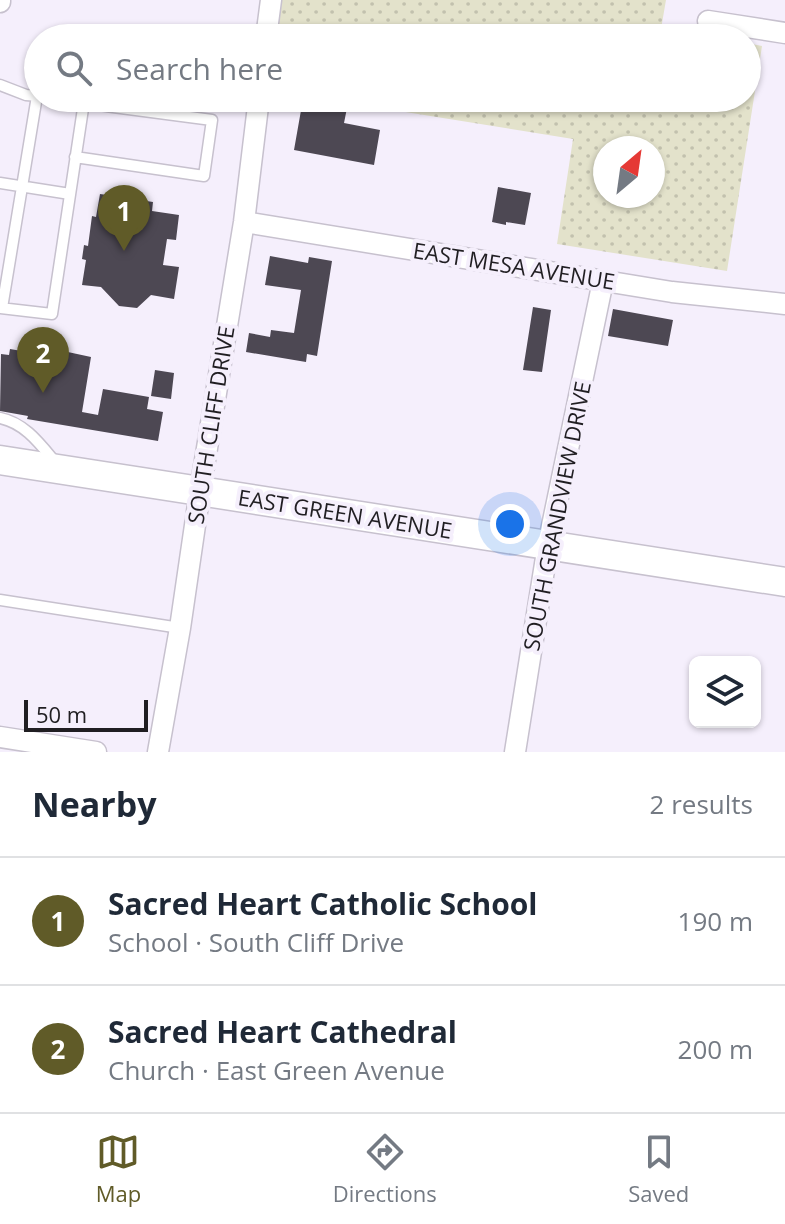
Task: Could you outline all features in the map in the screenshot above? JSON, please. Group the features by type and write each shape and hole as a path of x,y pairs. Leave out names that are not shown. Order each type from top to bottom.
{"street":[{"path":"268,24 271,0"},
{"path":"708,21 727,24"},
{"path":"761,29 785,33"},
{"name":"SOUTH CLIFF DRIVE","path":"158,752 244,222 257,112"},
{"name":"EAST MESA AVENUE","path":"244,222 672,292 785,304"},
{"name":"SOUTH GRANDVIEW DRIVE","path":"515,752 548,545 603,281"},
{"name":"EAST GREEN AVENUE","path":"0,460 785,582"},
{"path":"0,737 96,752"}],"lane":[{"path":"0,85 24,94"},
{"path":"34,112 1,308 52,314 82,112"},
{"path":"75,157 204,176 212,120 166,112"},
{"path":"0,183 70,194"},
{"path":"0,418 27,430 63,470"},
{"path":"0,600 180,628"}],"green space":[{"path":"276,0 666,0 662,24 272,24"},
{"path":"405,112 752,112 727,271 557,244 573,139"}],"building":[{"path":"301,112 346,112 344,123 380,130 374,165 294,150"},
{"path":"498,187 531,193 525,225 492,222"},
{"path":"100,194 153,202 152,211 179,215 176,240 167,239 163,265 179,267 174,299 151,295 137,308 119,306 101,287 82,285 86,260 82,259 84,245 88,246 92,216 96,217"},
{"path":"270,256 308,263 309,257 332,261 317,356 307,354 306,362 246,352 249,333 270,337 271,330 294,333 301,290 265,285"},
{"path":"533,307 551,310 542,372 523,370"},
{"path":"613,309 673,320 668,346 608,336"},
{"path":"40,346 91,357 82,412 98,415 103,389 149,397 147,409 163,412 158,441 27,419 28,416 0,411 1,354 9,355 10,349 39,354"},
{"path":"155,370 174,373 171,399 151,396"}],"place":[{"name":"Sacred Heart Catholic School","path":"124,251"},
{"name":"Sacred Heart Cathedral","path":"43,393"}]}
